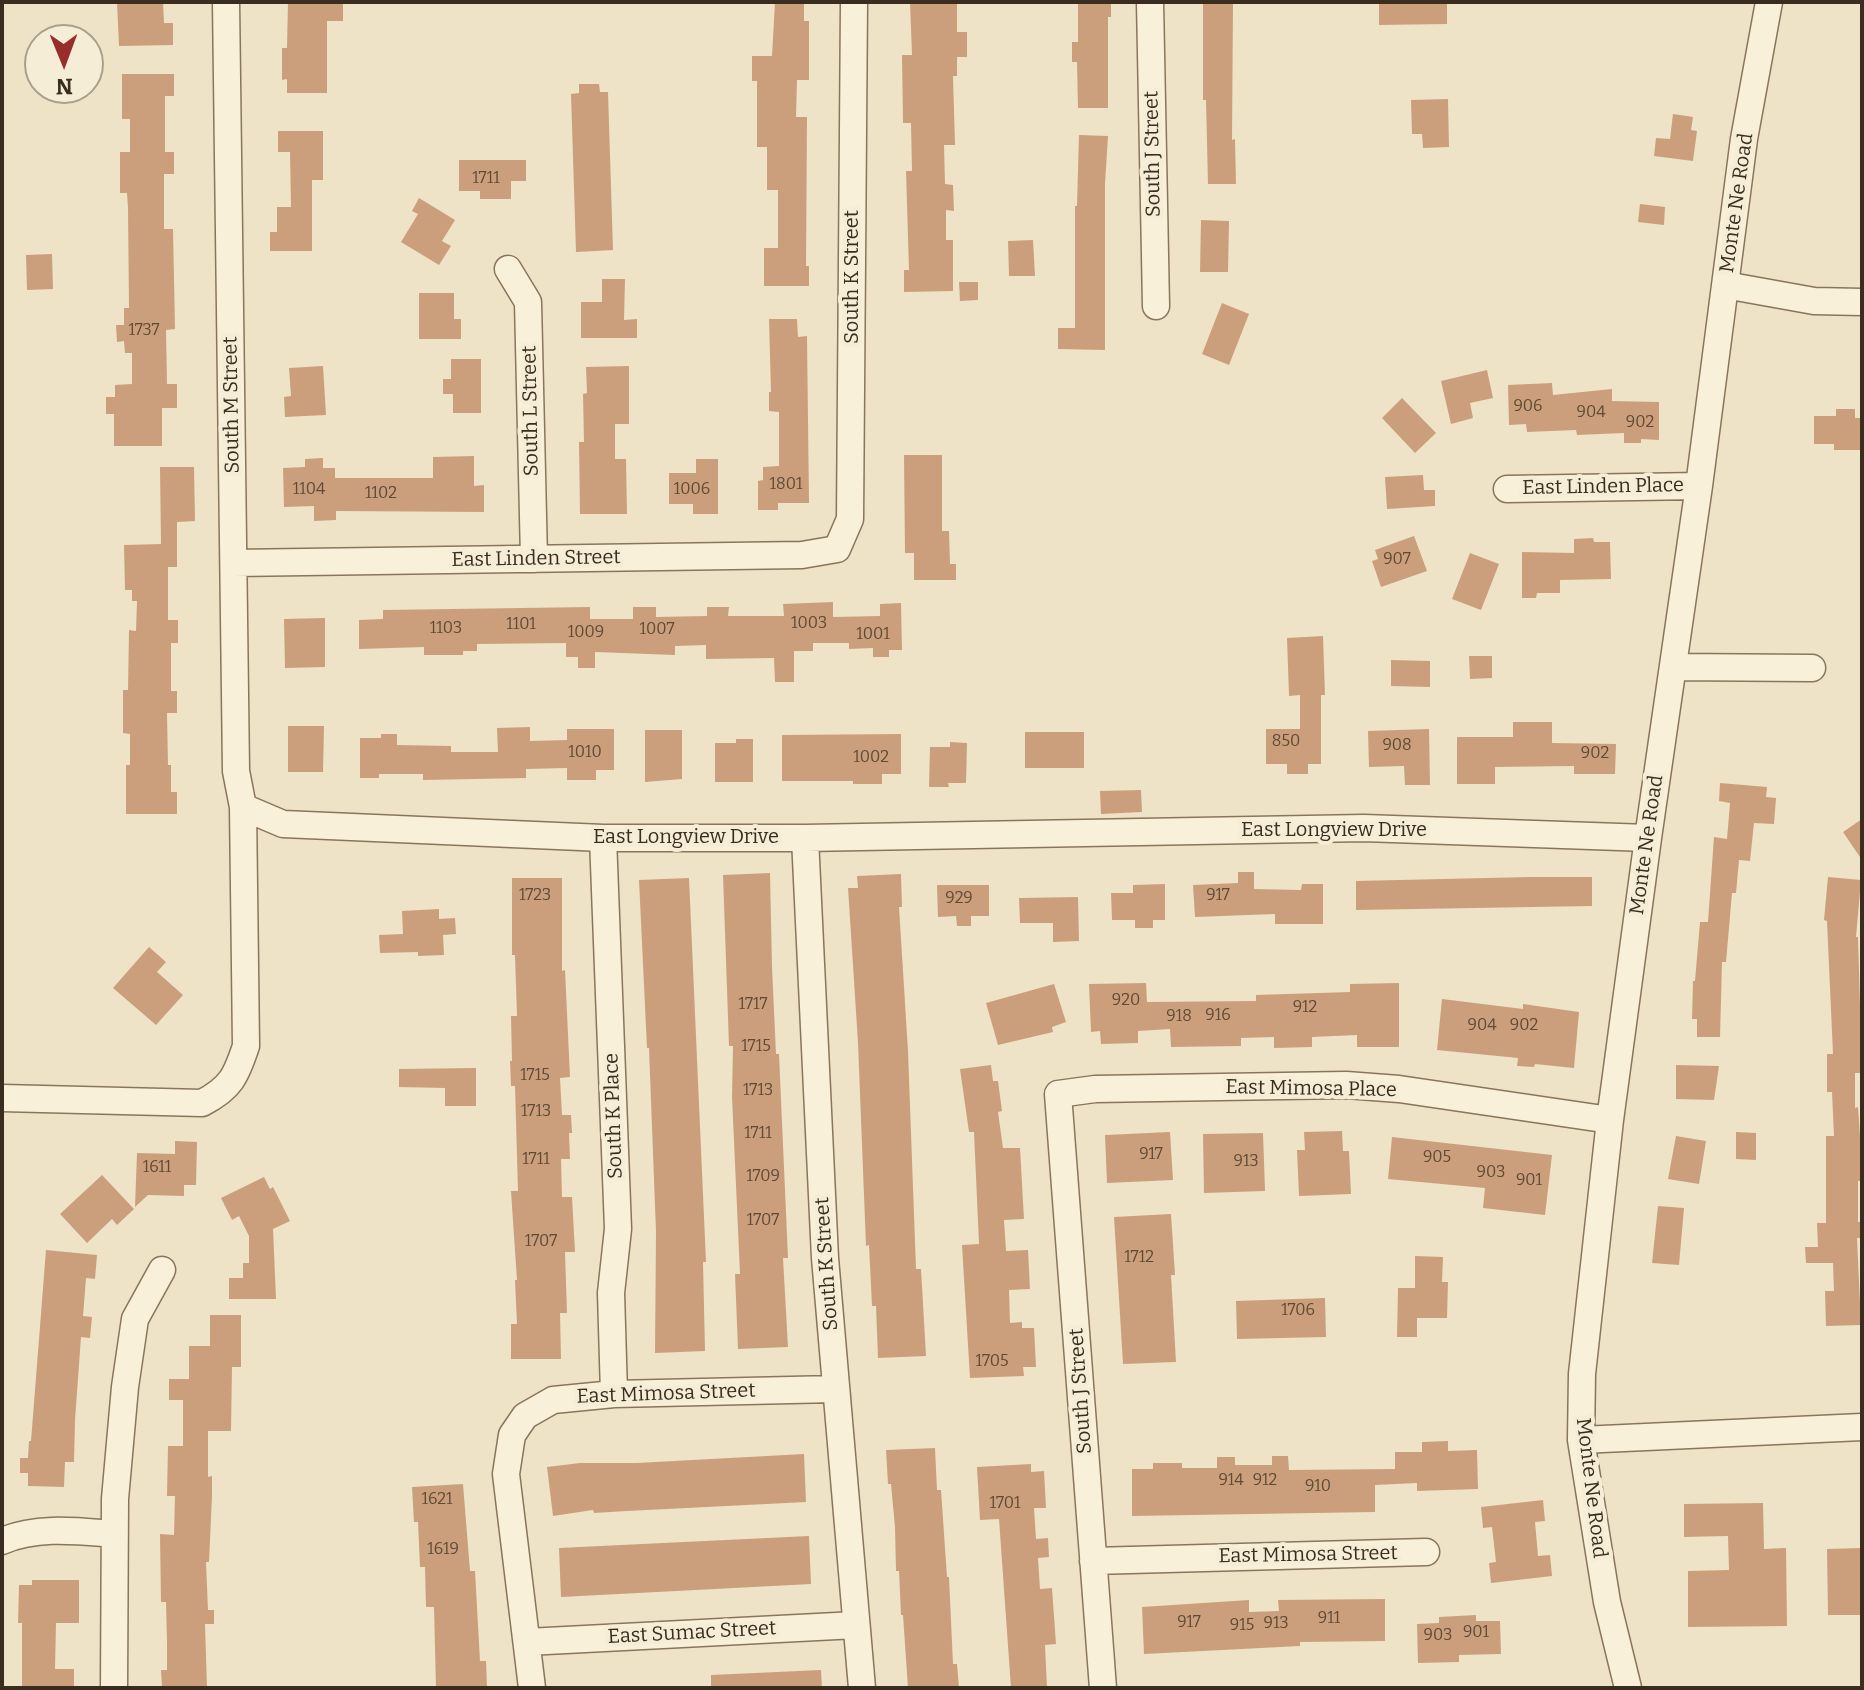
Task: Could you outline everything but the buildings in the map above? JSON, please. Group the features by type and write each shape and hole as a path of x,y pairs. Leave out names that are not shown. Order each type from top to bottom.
{"street":[{"name":"South M Street","path":"226,2 236,771 243,807"},
{"name":"South K Street","path":"837,549 850,519 854,2"},
{"name":"South J Street","path":"1150,2 1156,306"},
{"path":"1761,2 1762,38"},
{"name":"Monte Ne Road","path":"1628,1688 1607,1602 1581,1440 1582,1374 1610,1120 1648,838 1699,486 1744,139 1770,2"},
{"name":"South L Street","path":"508,269 528,302 534,559"},
{"path":"1725,285 1814,301 1862,302"},
{"name":"East Linden Place","path":"1507,489 1699,486"},
{"name":"East Linden Street","path":"234,563 802,555 837,549"},
{"path":"1673,667 1812,668"},
{"path":"2,1098 202,1103 221,1093 237,1075 246,1046 243,807"},
{"name":"East Longview Drive","path":"243,807 283,824 603,838 805,838 1364,828 1648,838"},
{"name":"South K Place","path":"603,838 618,1229 611,1293 614,1394"},
{"name":"South K Street","path":"805,838 825,1258 862,1688"},
{"name":"East Mimosa Place","path":"1058,1094 1095,1089 1346,1085 1399,1089 1610,1120"},
{"name":"South J Street","path":"1058,1094 1103,1688"},
{"path":"114,1688 115,1499 124,1401 135,1319 162,1270"},
{"name":"East Mimosa Street","path":"527,1642 506,1474 512,1435 525,1416 553,1400 614,1394 835,1389"},
{"path":"1581,1440 1862,1427"},
{"path":"2,1541 22,1533 66,1531 114,1534"},
{"name":"East Mimosa Street","path":"1093,1561 1426,1552"},
{"name":"East Sumac Street","path":"527,1642 856,1625"},
{"path":"527,1642 532,1688"}]}
